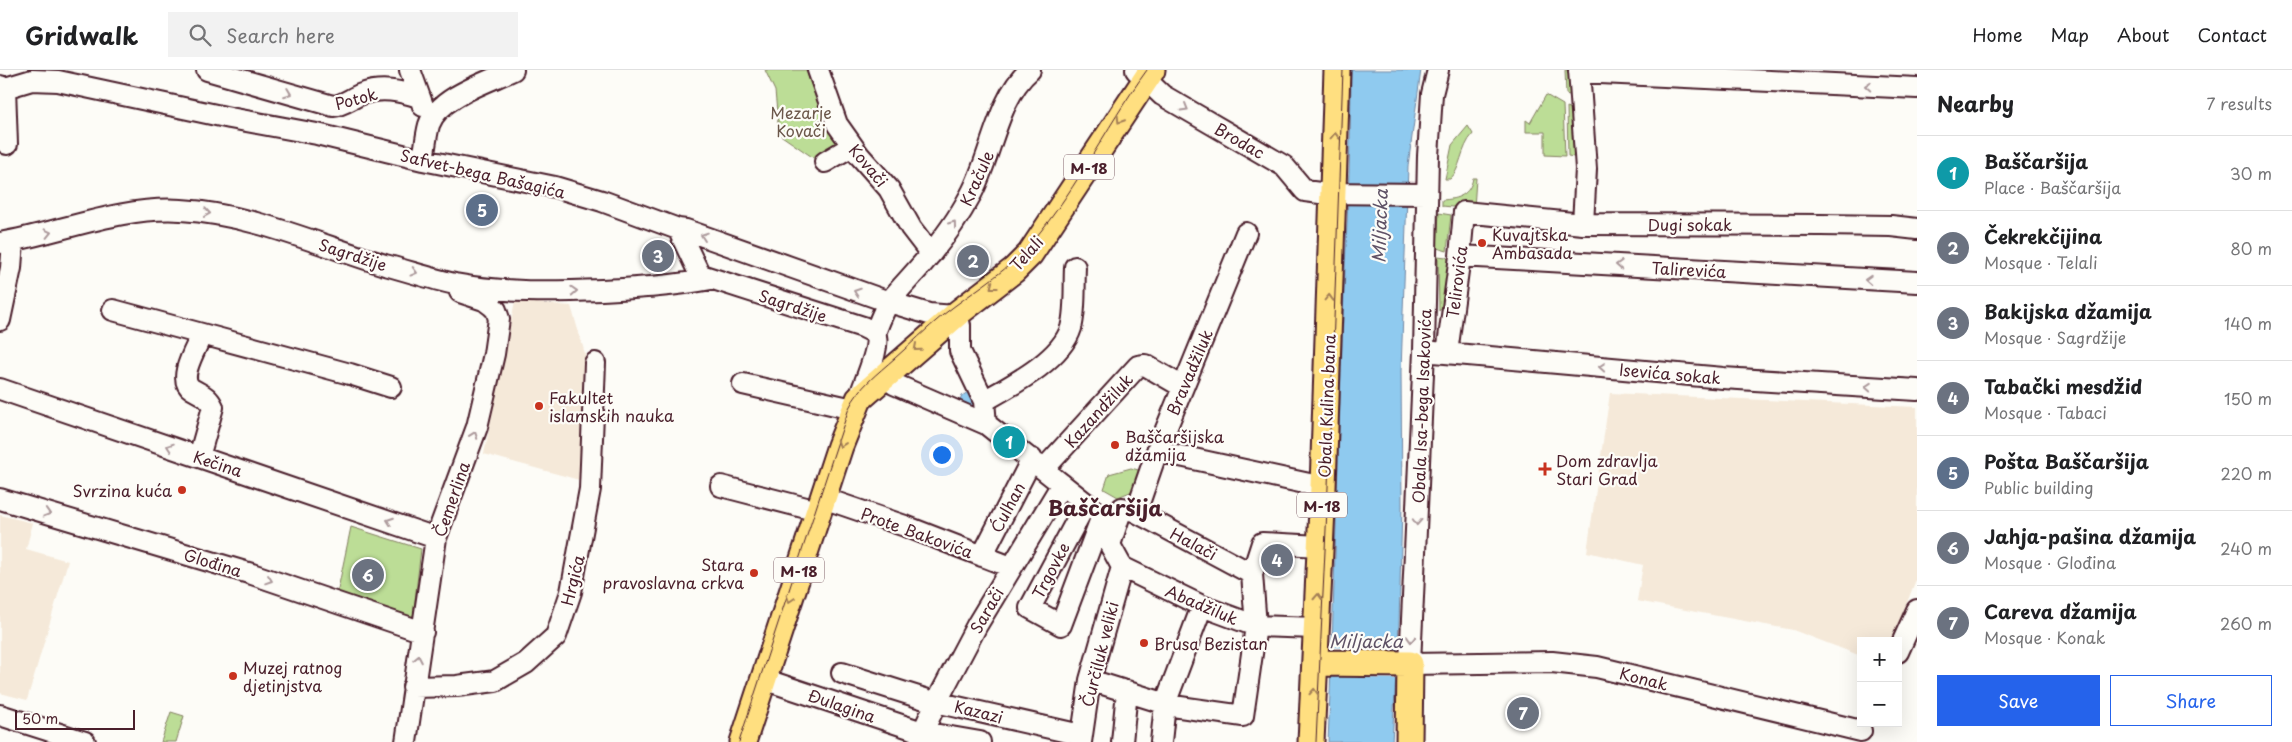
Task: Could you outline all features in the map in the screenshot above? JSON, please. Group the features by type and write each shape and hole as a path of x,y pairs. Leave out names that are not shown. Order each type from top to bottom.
{"main road":[{"name":"Obala Kulina bana","path":"1311,742 1323,663 1316,628 1339,193 1337,70"},
{"name":"Telali","path":"856,404 957,321 1030,254 1145,73"},
{"name":"M-18","path":"743,742 856,404"},
{"path":"1323,663 1405,664"},
{"name":"Obala Isa-bega Isakovića","path":"1405,664 1410,740"}],"street":[{"name":"Potok","path":"207,70 333,106 340,105 374,90 402,91 419,97"},
{"path":"410,70 430,124"},
{"path":"423,160 430,124 437,111 447,100 513,70"},
{"name":"Kovači","path":"818,70 837,124 852,146 889,189 911,228 931,254"},
{"name":"Kračule","path":"889,302 931,254 971,195 998,122 1021,78 1030,70"},
{"name":"Obala Isa-bega Isakovića","path":"1405,664 1424,351 1418,194 1438,70"},
{"path":"1583,224 1586,169 1579,71 1917,88"},
{"name":"Brodac","path":"1145,73 1162,95 1284,166 1305,190 1339,193 1418,194"},
{"name":"Safvet-bega Bašagića","path":"3,87 32,75 230,118 316,134 423,160 554,187 602,201 678,230 686,230 889,302 957,321"},
{"path":"3,87 6,144"},
{"path":"826,162 852,146"},
{"name":"Sagrdžije","path":"6,242 142,210 182,210 222,215 273,228 385,265 455,284 535,292 558,292 677,286 710,279"},
{"name":"Dugi sokak","path":"1464,212 1583,224 1851,226 1917,229"},
{"name":"Telirovića","path":"1447,353 1464,212"},
{"name":"Sagrdžije","path":"678,230 699,273 710,279 863,327 875,333"},
{"name":"Bravadžiluk","path":"1136,512 1157,451 1246,233"},
{"path":"0,320 11,268 6,242"},
{"name":"Talirevića","path":"1460,256 1917,282"},
{"path":"984,401 1044,363 1063,345 1071,328 1074,267"},
{"name":"Čemerlina","path":"406,742 412,687 423,632 436,538 477,427 494,354 499,319 496,310 492,306 484,300 461,293 456,290 455,284"},
{"path":"743,384 856,404 875,350 877,337 875,333 889,302"},
{"path":"113,310 350,374 391,387"},
{"path":"957,321 960,351 984,401 986,424"},
{"path":"199,457 213,407 209,398 189,387 185,379 186,371 202,334"},
{"name":"Isevića sokak","path":"1424,351 1723,378 1917,390"},
{"name":"Hrgića","path":"412,687 457,686 495,681 526,663 556,636 571,592 590,489 595,363"},
{"name":"Kazandžiluk","path":"1038,464 1138,366 1145,365 1183,387"},
{"path":"894,384 986,424 1109,520"},
{"name":"Kečina","path":"0,389 436,538"},
{"path":"1157,451 1323,487"},
{"name":"Ćulhan","path":"982,556 1038,464"},
{"name":"Sarači","path":"920,737 977,625 1062,484"},
{"name":"Prote Bakovića","path":"721,486 821,504 1011,567"},
{"name":"Glođina","path":"0,499 252,574 423,632"},
{"name":"Trgovke","path":"1086,503 1030,608 1061,625 1109,520"},
{"path":"1122,567 1110,545 1109,520 1122,508 1136,512"},
{"name":"Halači","path":"1136,512 1252,574"},
{"path":"1090,680 1165,704 1243,716 1256,626 1252,574 1262,542 1320,546"},
{"name":"Abadžiluk","path":"1122,567 1202,606 1256,626 1316,628"},
{"name":"Čurčiluk veliki","path":"1081,738 1090,680 1122,567"},
{"path":"1161,742 1165,704 1202,606"},
{"path":"1902,644 1916,617"},
{"name":"Konak","path":"1405,664 1552,662 1597,666 1861,732"},
{"name":"Kazazi","path":"842,672 937,701 1081,738"},
{"name":"Đulagina","path":"763,679 865,713 920,737 980,742"},
{"path":"865,713 876,683"},
{"path":"1122,742 1127,691"},
{"path":"0,715 49,736 86,742"}],"shaded area":[{"name":"Fakultet islamskih nauka","path":"515,301 571,306 586,357 583,481 484,454"},
{"path":"1610,393 1917,407 1917,577 1894,637 1857,637 1857,654 1793,630 1637,601 1643,565 1587,552"},
{"path":"0,515 33,523 26,549 68,561 27,700 0,693"}],"green space":[{"name":"Mezarje Kovači","path":"765,70 806,70 820,110 842,146 818,161 779,134 775,91"},
{"path":"1565,70 1570,70 1572,96 1566,94"},
{"path":"1546,95 1563,105 1565,156 1545,155 1545,132 1526,132 1526,120 1530,123"},
{"path":"1567,107 1572,109 1574,157 1568,156"},
{"path":"1468,126 1473,134 1465,146 1454,175 1450,179 1445,179 1452,145"},
{"path":"1473,178 1476,178 1474,209 1442,206 1442,200 1453,199 1466,192"},
{"path":"1439,213 1451,215 1447,251 1437,248"},
{"path":"1438,256 1446,257 1450,261 1442,307 1439,311"},
{"path":"1131,468 1142,471 1135,490 1118,497 1104,489 1109,474"},
{"path":"351,527 421,549 412,626 336,599"},
{"path":"171,712 184,716 176,742 161,742"}],"water":[{"name":"Miljacka","path":"1351,70 1421,70 1408,166 1401,371 1402,506 1399,624 1392,742 1328,742 1349,174"},
{"path":"968,392 976,395 976,409 959,403 962,396"}],"pier":[{"path":"1332,647 1399,650 1396,679 1331,677"}],"tram line":[{"path":"739,742 853,400 869,381 937,320 984,285 1023,252 1041,231 1073,186 1147,70"},
{"path":"1316,742 1328,487 1343,70"}],"place":[{"name":"Pošta Baščaršija","path":"482,210"},
{"name":"Kuvajtska Ambasada","path":"1482,243"},
{"name":"Bakijska džamija","path":"658,256"},
{"name":"Čekrekčijina","path":"973,261"},
{"name":"Fakultet islamskih nauka","path":"539,406"},
{"name":"Baščaršija","path":"1009,442"},
{"name":"Baščaršijska džamija","path":"1115,445"},
{"name":"Dom zdravlja Stari Grad","path":"1545,469"},
{"name":"Svrzina kuća","path":"182,490"},
{"name":"Tabački mesdžid","path":"1277,560"},
{"name":"Stara pravoslavna crkva","path":"754,573"},
{"name":"Jahja-pašina džamija","path":"368,575"},
{"name":"Brusa Bezistan","path":"1144,643"},
{"name":"Muzej ratnog djetinjstva","path":"233,676"},
{"name":"Careva džamija","path":"1523,713"}],"district":[{"name":"Baščaršija","path":"1105,507"}]}
